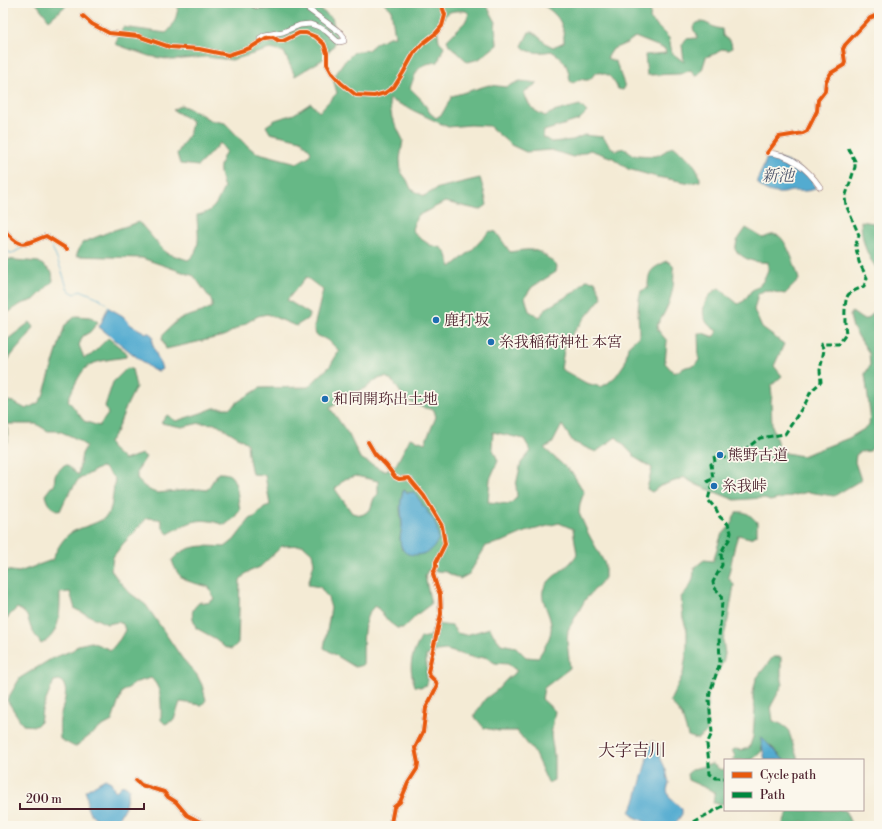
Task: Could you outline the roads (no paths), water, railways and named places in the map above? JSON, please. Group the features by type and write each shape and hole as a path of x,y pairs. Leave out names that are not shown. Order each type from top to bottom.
{"street":[{"path":"250,3 256,6 266,3"},
{"path":"260,43 260,38 265,34 283,32 300,25 310,24 326,31 339,42 344,41 344,35 310,10 299,4 283,3"},
{"path":"83,16 92,24 109,33 138,36 170,47 199,49 221,55 234,54 270,37 283,41 299,33 306,33 316,37 322,42 326,48 327,64 341,83 356,95 374,96 385,93 394,87 414,52 442,26 445,14 441,3"},
{"path":"820,187 811,175 796,162 780,155 767,154 779,138 807,131 817,111 818,100 825,91 826,81 831,73 844,65 843,49 845,45 870,18 879,14"},
{"path":"3,229 16,243 24,244 46,236 68,249"},
{"path":"368,442 375,454 395,477 399,479 409,478 417,487 442,526 445,544 436,562 433,574 440,594 441,614 428,672 436,682 437,686 426,708 423,732 415,748 418,764 417,769 408,783 400,802 394,807 391,826"},
{"path":"136,780 141,784 164,792 168,797 176,802 187,815 208,826"}],"water":[{"name":"新池","path":"767,156 781,159 796,166 809,177 813,182 815,189 779,193 764,189 757,180"},
{"path":"108,308 123,316 131,325 153,336 152,343 162,369 159,371 153,370 99,327"},
{"path":"404,490 407,493 414,492 422,505 427,509 436,525 438,540 428,552 412,555 405,553 401,547 401,499"},
{"path":"760,736 783,759 765,759"},
{"path":"652,741 659,745 660,757 666,770 669,783 667,790 669,797 682,809 682,814 674,826 654,826 633,816 630,812 635,802"},
{"path":"105,779 111,782 116,791 121,786 125,785 129,788 125,806 116,823 100,822 94,817 87,807 85,791"}],"waterway":[{"path":"3,247 10,253 13,253 25,246"},
{"path":"52,247 68,290 75,294 80,290 99,298 106,303"}],"place":[{"name":"鹿打坂","path":"436,320"},
{"name":"糸我稲荷神社 本宮","path":"491,342"},
{"name":"和同開珎出土地","path":"325,399"},
{"name":"熊野古道","path":"720,455"},
{"name":"糸我峠","path":"714,486"}],"district":[{"name":"大字吉川","path":"632,751"}]}
